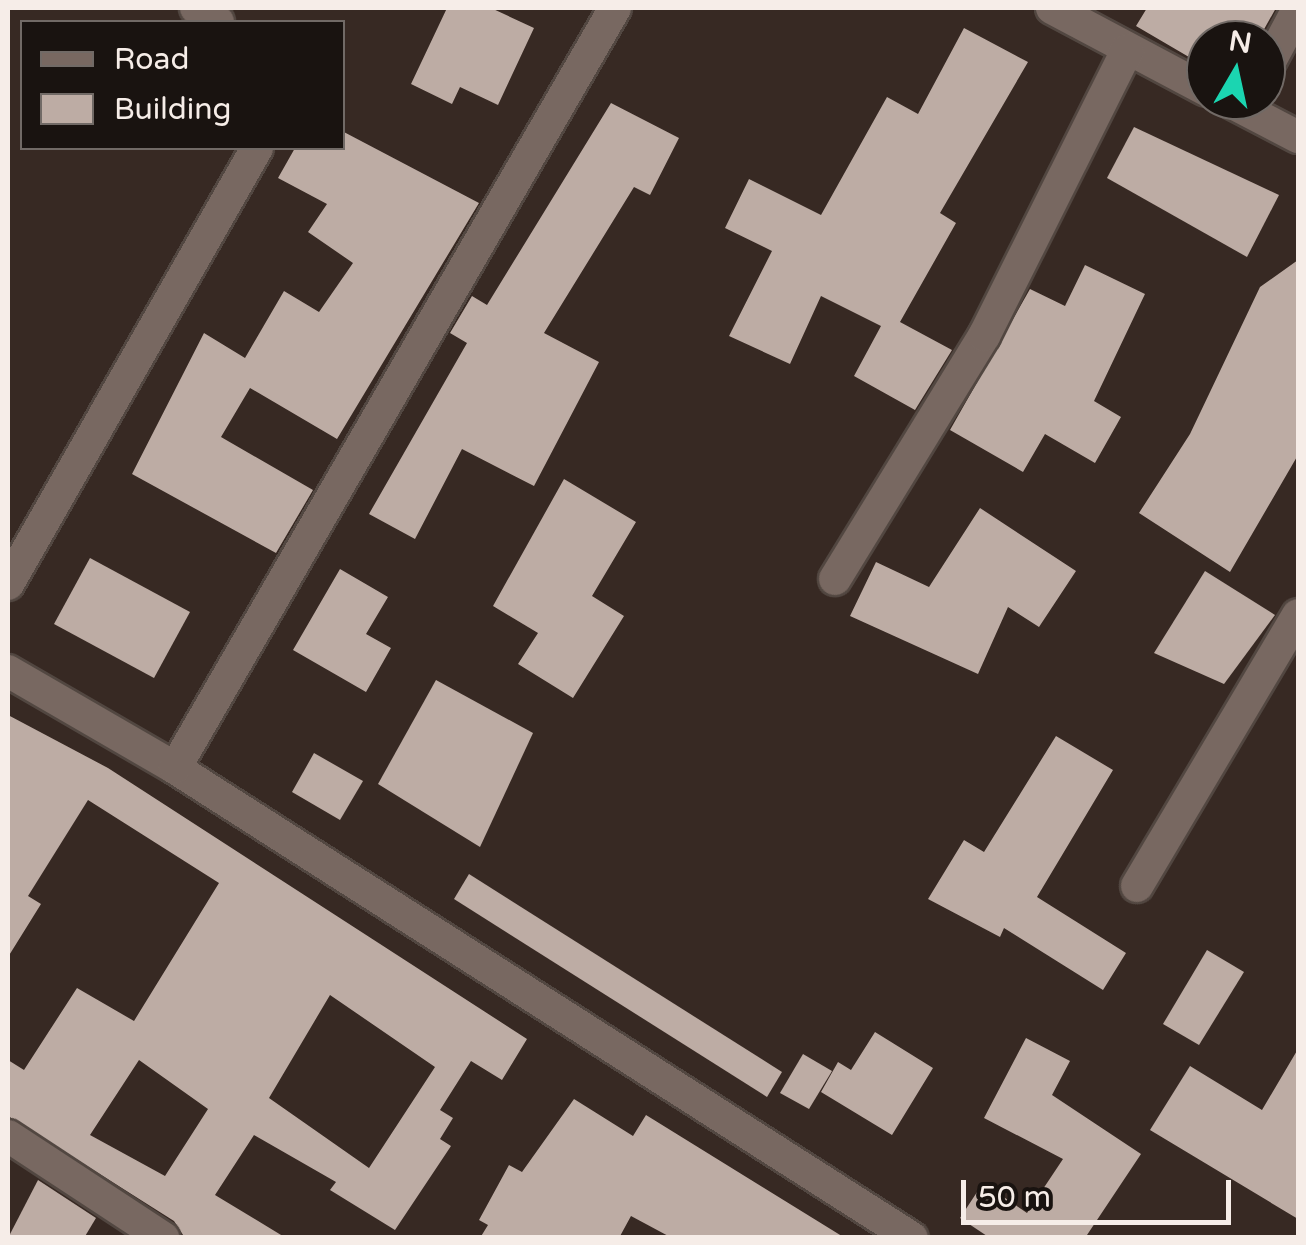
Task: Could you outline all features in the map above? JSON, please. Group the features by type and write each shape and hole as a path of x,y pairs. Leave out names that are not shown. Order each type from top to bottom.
{"street":[{"path":"176,768 615,8"},
{"path":"1052,8 1186,80"},
{"path":"1286,32 1298,9"},
{"path":"835,579 984,336 1127,50"},
{"path":"1269,120 1298,137"},
{"path":"8,584 255,150"},
{"path":"1137,886 1298,615"},
{"path":"8,670 176,768 912,1238"},
{"path":"8,1136 163,1238"}],"building":[{"path":"447,8 491,8 534,28 498,105 460,87 452,104 411,84"},
{"path":"1147,8 1276,8 1269,20 1186,20 1186,55 1136,26"},
{"path":"964,28 1028,62 940,213 956,223 900,322 952,350 915,410 854,376 881,326 821,296 790,364 729,336 772,251 725,228 749,179 821,215 887,97 918,114"},
{"path":"611,103 679,138 650,195 634,187 544,333 599,362 534,486 462,449 415,539 369,514 467,343 450,333 472,296 487,305"},
{"path":"1134,127 1279,195 1247,257 1107,178"},
{"path":"345,133 479,203 337,439 250,388 221,437 313,490 276,553 132,474 204,333 245,358 284,291 319,312 353,263 308,232 327,204 278,178 294,150 345,150"},
{"path":"1298,260 1298,455 1230,572 1139,513 1190,434 1260,287"},
{"path":"1085,265 1145,294 1094,401 1121,417 1095,463 1045,434 1023,472 950,430 1030,289 1065,306"},
{"path":"564,479 636,522 592,596 624,616 573,698 518,664 538,633 493,606"},
{"path":"980,508 1076,571 1039,627 1008,607 978,674 850,616 876,562 929,587"},
{"path":"90,558 190,612 154,678 54,624"},
{"path":"340,569 388,597 366,634 391,648 366,692 293,650"},
{"path":"1205,571 1275,615 1224,684 1154,653"},
{"path":"436,680 533,733 480,847 378,784"},
{"path":"8,715 108,768 527,1039 502,1080 471,1061 440,1110 453,1118 440,1139 451,1146 395,1230 330,1190 336,1182 254,1135 215,1195 286,1238 185,1238 174,1221 8,1116 8,1060 24,1070 77,988 134,1021 219,883 88,800 28,896 41,904 8,957","holes":["330,995 435,1067 369,1168 269,1098","139,1060 208,1109 165,1176 90,1135"]},
{"path":"1056,736 1113,770 1037,897 1126,953 1103,990 1004,928 1000,937 928,899 964,840 984,852"},
{"path":"314,753 363,781 340,820 292,792"},
{"path":"469,874 782,1072 767,1097 454,899"},
{"path":"1207,950 1244,972 1199,1045 1163,1024"},
{"path":"875,1032 933,1068 892,1135 821,1092 838,1062 851,1070"},
{"path":"1026,1038 1070,1061 1052,1095 1141,1154 1085,1238 990,1238 960,1218 983,1183 1027,1213 1063,1159 984,1118"},
{"path":"1298,1049 1298,1219 1150,1130 1190,1066 1262,1110"},
{"path":"803,1054 832,1071 809,1109 780,1093"},
{"path":"574,1099 633,1136 646,1115 845,1238 672,1238 631,1216 619,1238 480,1238 488,1225 479,1220 509,1165 522,1172"},
{"path":"38,1180 96,1218 84,1238 8,1238"}]}
